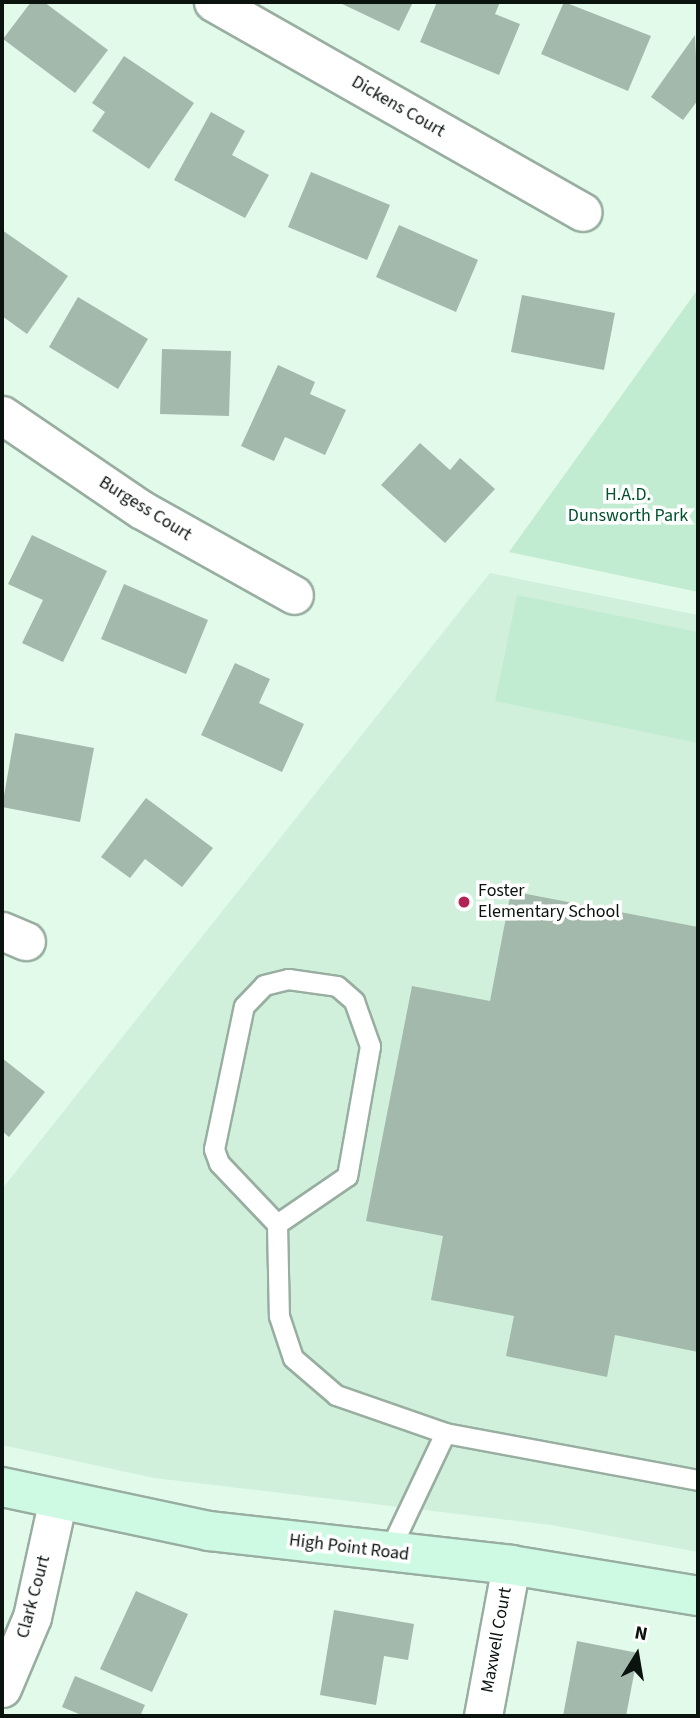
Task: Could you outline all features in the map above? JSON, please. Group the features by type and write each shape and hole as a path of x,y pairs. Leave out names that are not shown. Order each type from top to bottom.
{"street":[{"name":"Dickens Court","path":"214,2 583,212"},
{"name":"Burgess Court","path":"2,415 142,510 294,595"},
{"name":"High Point Road","path":"2,1488 57,1503 209,1531 511,1565 698,1596"},
{"name":"Clark Court","path":"2,1688 32,1617 57,1503"},
{"name":"Maxwell Court","path":"483,1716 511,1565"}],"lane":[{"path":"277,1224 338,1188 347,1176 370,1046 354,1000 337,986 288,979 264,985 244,1006 214,1149 219,1163 277,1224 279,1316 293,1358 336,1395 445,1433 698,1480"},
{"path":"388,1553 445,1433"}],"shaded area":[{"name":"Foster Elementary School","path":"490,573 698,615 698,1552 551,1525 154,1478 2,1445 2,1189"}],"green space":[{"name":"H.A.D. Dunsworth Park","path":"698,289 698,592 509,552"},
{"path":"517,595 698,632 698,743 495,701"}],"building":[{"path":"31,2 44,2 108,50 75,93 3,39"},
{"path":"338,2 413,2 399,31"},
{"path":"437,2 500,2 495,14 520,24 499,75 420,42"},
{"path":"564,2 651,36 628,91 541,54"},
{"path":"695,35 698,100 683,120 651,97"},
{"path":"124,56 194,103 149,169 92,131 105,112 92,103"},
{"path":"211,112 245,131 232,155 269,175 245,218 174,180"},
{"path":"311,172 390,205 367,260 288,227"},
{"path":"399,225 478,260 456,312 376,277"},
{"path":"2,230 68,276 27,334 2,316"},
{"path":"522,295 615,313 604,370 511,352"},
{"path":"78,297 148,339 118,389 49,347"},
{"path":"162,349 231,351 229,416 160,414"},
{"path":"278,365 315,382 310,394 346,410 325,455 285,437 274,461 241,446"},
{"path":"420,443 450,470 460,458 495,489 445,543 381,485"},
{"path":"32,535 107,571 63,662 22,643 43,600 8,584"},
{"path":"124,584 208,620 186,674 101,639"},
{"path":"235,663 270,679 259,703 304,724 282,772 201,735"},
{"path":"15,733 94,748 80,822 2,807"},
{"path":"146,798 213,848 182,887 145,859 130,878 101,857"},
{"path":"511,891 698,927 698,1352 615,1335 607,1377 506,1356 514,1316 431,1300 443,1236 366,1221 412,986 490,1001"},
{"path":"2,1058 45,1092 9,1137 2,1131"},
{"path":"136,1591 188,1614 152,1692 100,1669"},
{"path":"334,1610 414,1624 408,1660 384,1656 376,1705 320,1695"},
{"path":"577,1641 638,1653 626,1716 563,1716"},
{"path":"75,1676 145,1705 140,1716 84,1716 62,1707"}],"place":[{"name":"Foster Elementary School","path":"464,902"}]}
